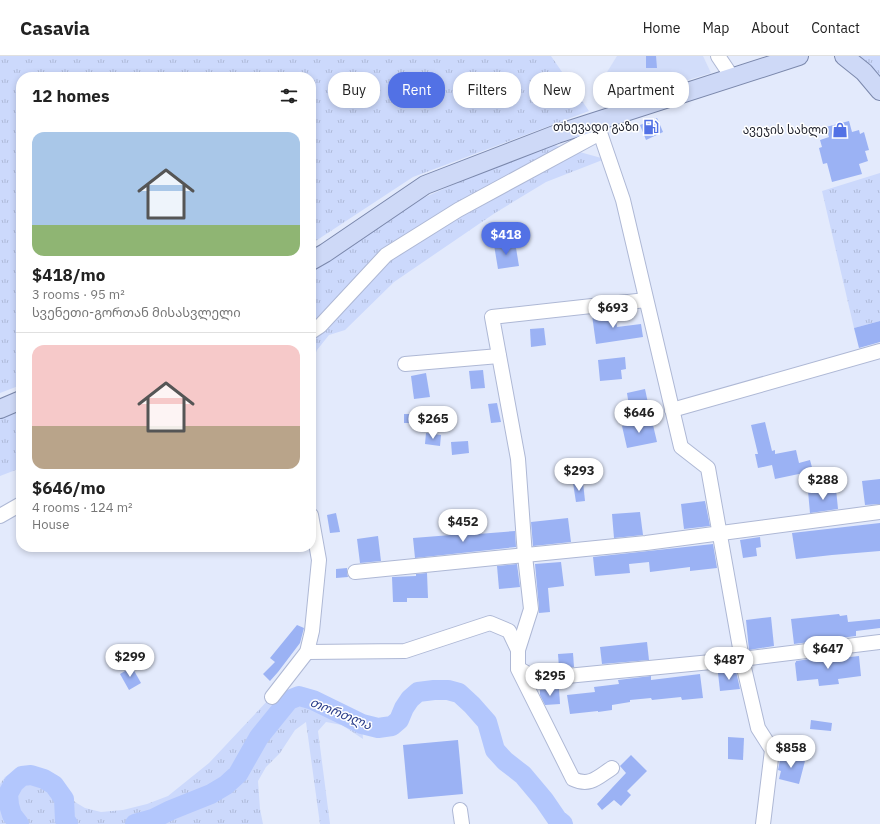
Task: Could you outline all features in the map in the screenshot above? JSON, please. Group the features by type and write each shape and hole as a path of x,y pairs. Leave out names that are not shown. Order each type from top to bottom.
{"main road":[{"path":"316,258 425,185 557,134 598,127 732,77 799,56"},
{"path":"844,56 864,72 880,91"},
{"path":"0,409 16,402"}],"street":[{"path":"718,56 732,77"},
{"path":"316,329 386,255 458,210 598,127 623,200 681,447 708,468 742,659 758,728 772,750 763,824"},
{"path":"612,768 589,782 579,782 573,779 518,668 518,650 531,609 525,556 518,459 492,317 646,300"},
{"path":"672,410 880,351"},
{"path":"406,364 499,356"},
{"path":"0,516 16,507"},
{"path":"355,572 646,543 880,512"},
{"path":"272,696 307,652 312,631 319,560 316,543"},
{"path":"307,652 405,651 490,623 509,631 518,650"},
{"path":"518,668 536,680 742,659 880,642"}],"shaded area":[{"path":"617,56 703,56 711,73 689,80 689,72 607,72"}],"green space":[{"path":"0,56 551,56 562,72 529,72 529,108 585,108 585,105 589,111 413,177 316,241 316,72 16,72 16,387 0,393"},
{"path":"844,56 880,56 880,91"},
{"path":"547,143 605,159 546,182 495,213 394,282 345,330 329,335 316,353 316,267 339,254 423,198"},
{"path":"880,173 880,321 854,328 822,191"},
{"path":"16,412 16,470 0,476 0,419"},
{"path":"299,696 313,700 362,724 363,739 342,725 326,722 318,731 330,824 320,824 306,722 295,730 280,753 266,767 258,781 260,809 263,824 0,824 0,784 5,777 15,771 33,767 43,770 57,780 75,802 85,808 101,812 123,810 147,804 168,796 209,763 270,698 276,717 289,700"}],"building":[{"path":"646,56 656,56 657,68 646,68"},
{"path":"657,118 663,132 646,140 640,125"},
{"path":"849,121 852,132 859,130 860,134 864,132 869,150 865,151 868,161 859,164 862,174 832,182 827,163 823,164 819,148 822,147 820,140 829,137 826,127"},
{"path":"515,242 519,266 498,269 494,245"},
{"path":"615,312 617,327 641,324 643,337 596,344 592,315"},
{"path":"880,321 880,342 859,348 854,328"},
{"path":"544,328 546,345 531,347 530,329"},
{"path":"625,357 626,369 621,370 622,379 600,381 598,360"},
{"path":"483,370 485,388 471,389 469,371"},
{"path":"426,373 430,397 414,399 411,376"},
{"path":"645,389 648,403 629,406 627,393"},
{"path":"497,403 501,422 491,423 488,404"},
{"path":"404,414 422,414 422,423 404,423"},
{"path":"646,420 648,426 653,425 657,442 627,448 622,426"},
{"path":"765,422 772,451 775,450 775,454 796,450 799,463 810,460 813,471 775,479 772,465 758,468 755,454 758,454 751,425"},
{"path":"426,433 441,435 440,446 425,444"},
{"path":"468,441 469,453 452,455 451,442"},
{"path":"880,479 880,504 865,505 862,481"},
{"path":"583,482 585,501 576,502 573,483"},
{"path":"836,489 838,509 810,513 808,491"},
{"path":"705,501 710,526 684,529 681,504"},
{"path":"640,512 643,535 614,538 612,514"},
{"path":"336,513 340,532 330,533 327,515"},
{"path":"568,518 571,542 533,546 531,522"},
{"path":"880,523 880,551 796,559 792,533"},
{"path":"477,528 478,534 515,531 516,547 415,558 413,538 451,535 451,530"},
{"path":"378,536 381,561 360,563 357,539"},
{"path":"760,537 761,547 756,548 757,556 743,558 740,540"},
{"path":"713,544 717,568 690,571 690,567 650,572 649,562 629,564 630,573 595,576 593,557"},
{"path":"561,562 564,586 548,588 550,612 539,613 535,564"},
{"path":"517,564 520,587 499,589 497,566"},
{"path":"347,568 348,577 336,578 336,569"},
{"path":"427,573 428,598 407,598 407,602 393,602 392,577 416,576 416,574"},
{"path":"839,614 840,616 847,615 848,622 880,619 880,628 856,631 856,636 794,644 791,619"},
{"path":"771,617 774,646 749,650 746,620"},
{"path":"297,625 304,628 300,643 270,681 263,674 275,662 270,658"},
{"path":"647,642 649,660 602,664 600,647"},
{"path":"573,653 574,667 559,668 558,654"},
{"path":"859,656 861,676 838,679 839,684 819,686 818,679 797,681 796,661 824,657 824,660"},
{"path":"132,667 141,683 129,690 120,674"},
{"path":"736,671 740,689 720,691 718,673"},
{"path":"700,674 703,698 682,700 681,697 652,700 651,698 630,700 630,702 612,705 612,710 570,714 567,695 595,692 594,687 619,684 618,680 651,676 651,680"},
{"path":"559,689 560,704 545,705 540,695 540,690"},
{"path":"811,720 832,723 831,731 810,729"},
{"path":"728,737 744,738 743,760 728,759"},
{"path":"458,740 463,794 408,799 403,745"},
{"path":"631,755 647,771 627,791 631,795 621,806 614,800 602,810 597,804 626,773 620,766"},
{"path":"781,755 805,761 799,784 779,779 781,771 778,770"}],"waterway":[{"name":"თორთლა","path":"135,824 153,819 211,794 226,785 238,774 259,737 289,700 299,696 313,700 362,724 378,728 392,726 399,720 410,699 418,692 434,690 448,690 459,693 472,705 487,722 495,750 505,761 523,775 544,800 557,819 563,824"},
{"name":"თორთლა","path":"19,824 12,815 8,794 14,783 22,776 31,775 44,779 54,785 64,799 65,820 68,824"}],"place":[{"name":"თხევადი გაზი","path":"651,127"},
{"name":"ავეჯის სახლი","path":"840,130"}]}
